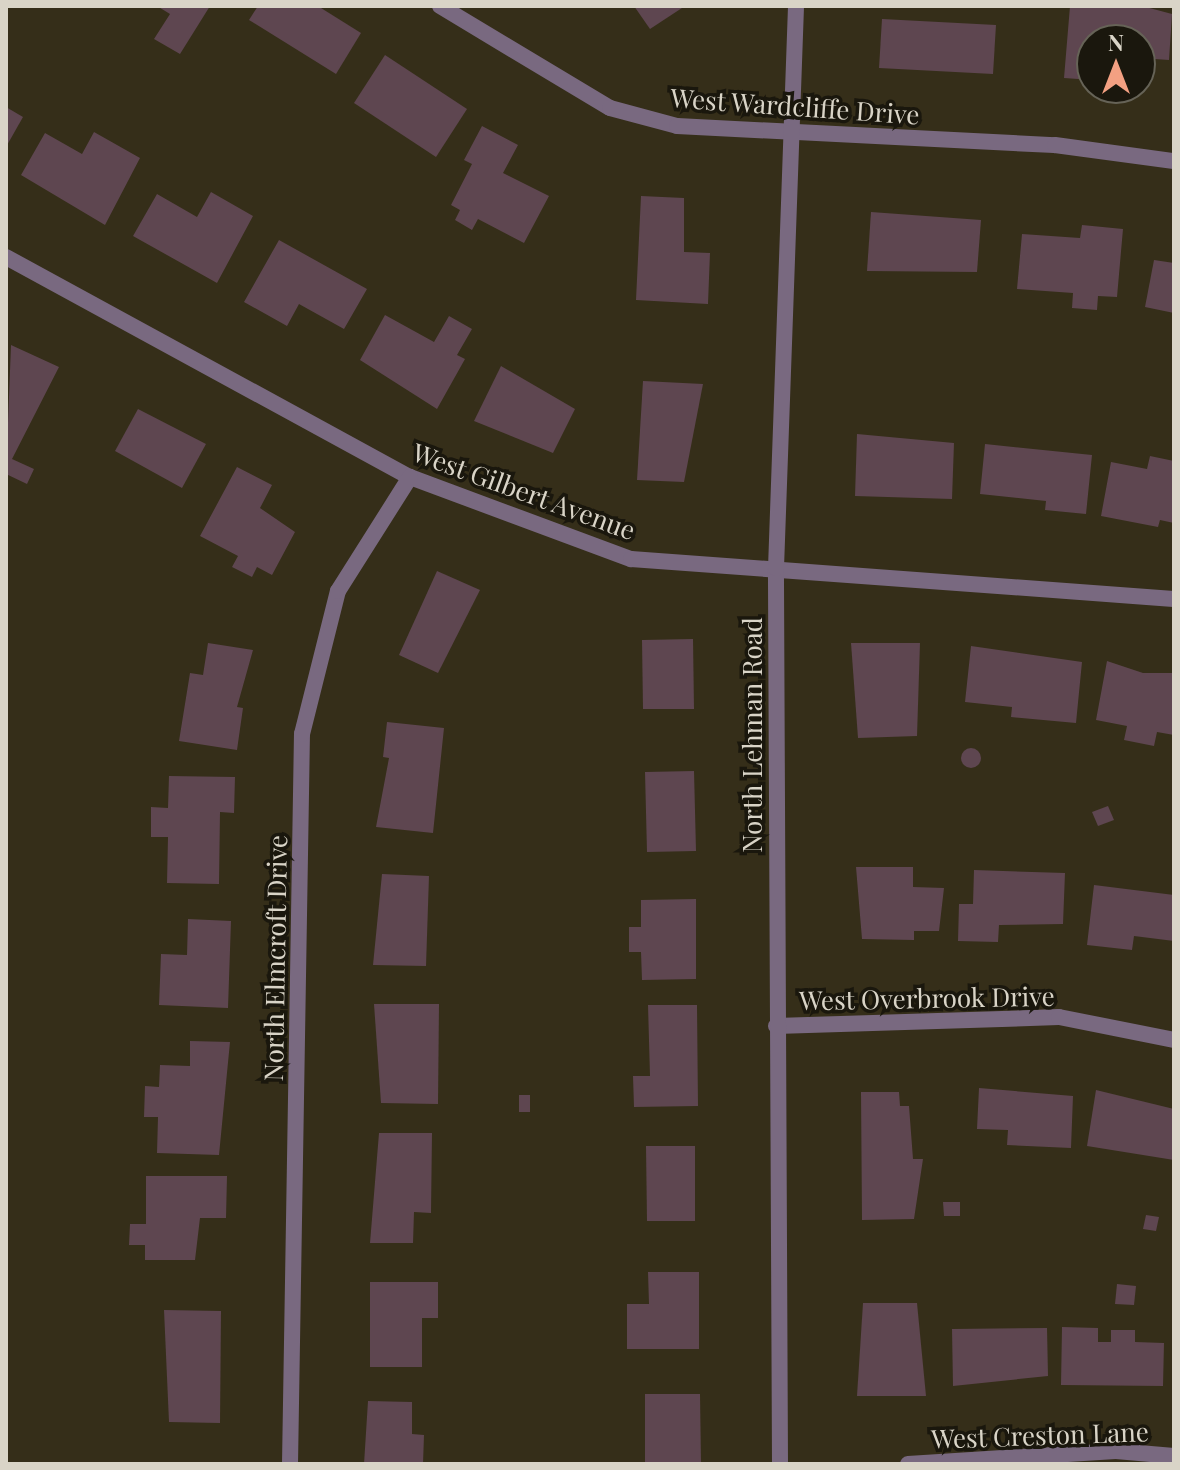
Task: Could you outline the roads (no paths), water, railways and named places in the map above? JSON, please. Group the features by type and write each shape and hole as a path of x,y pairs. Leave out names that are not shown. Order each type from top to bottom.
{"street":[{"name":"West Wardcliffe Drive","path":"440,6 610,108 677,126 1055,145 1174,161"},
{"name":"North Lehman Road","path":"780,1464 776,568 789,134 796,6"},
{"name":"West Gilbert Avenue","path":"6,257 410,477 631,559 1174,599"},
{"name":"North Elmcroft Drive","path":"290,1464 302,734 338,591 410,477"},
{"name":"West Overbrook Drive","path":"776,1026 1059,1017 1174,1040"},
{"name":"West Creston Lane","path":"908,1464 1116,1451 1174,1456"}]}
